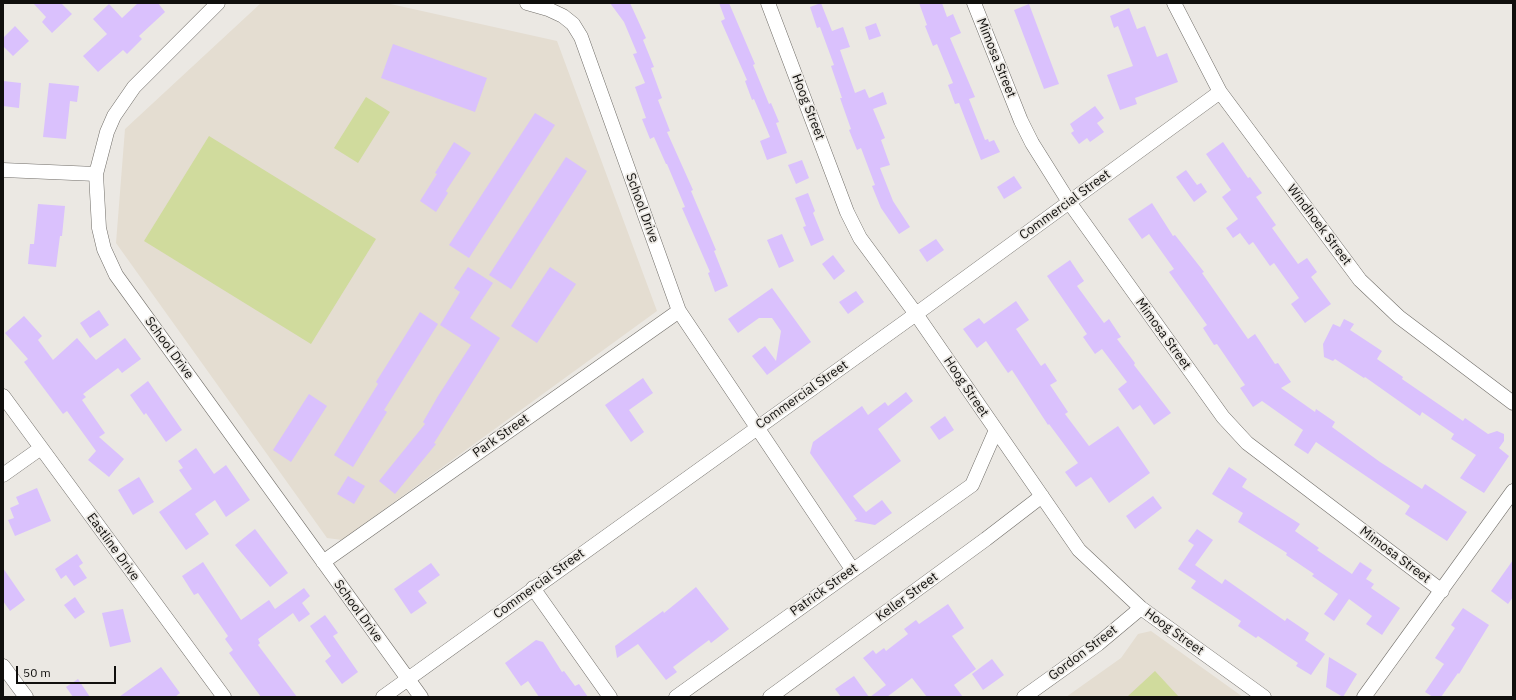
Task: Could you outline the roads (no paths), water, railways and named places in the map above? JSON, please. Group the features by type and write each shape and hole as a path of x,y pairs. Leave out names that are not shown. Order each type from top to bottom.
{"street":[{"name":"School Drive","path":"218,3 134,87 124,100 108,132 96,174 99,228 104,249 116,275 421,697"},
{"name":"School Drive","path":"526,3 548,9 563,16 573,24 581,37 679,311 852,569"},
{"name":"Hoog Street","path":"768,3 847,212 860,238 916,314 1078,550 1141,608 1264,697"},
{"name":"Mimosa Street","path":"974,3 1021,121 1032,143 1068,202 1235,432 1262,455 1442,591"},
{"name":"Windhoek Street","path":"1174,3 1220,92 1360,280 1399,316 1513,403"},
{"name":"Commercial Street","path":"383,697 916,314 1220,92"},
{"path":"3,170 96,174"},
{"name":"Park Street","path":"322,562 679,311"},
{"name":"Eastline Drive","path":"3,396 224,697"},
{"name":"Patrick Street","path":"676,697 852,569 972,485 996,430"},
{"path":"3,476 41,448"},
{"path":"1364,697 1513,491"},
{"name":"Keller Street","path":"770,697 986,540 1042,496"},
{"path":"533,588 610,697"},
{"name":"Gordon Street","path":"1024,697 1098,644 1141,608"},
{"path":"3,666 26,697"}]}
